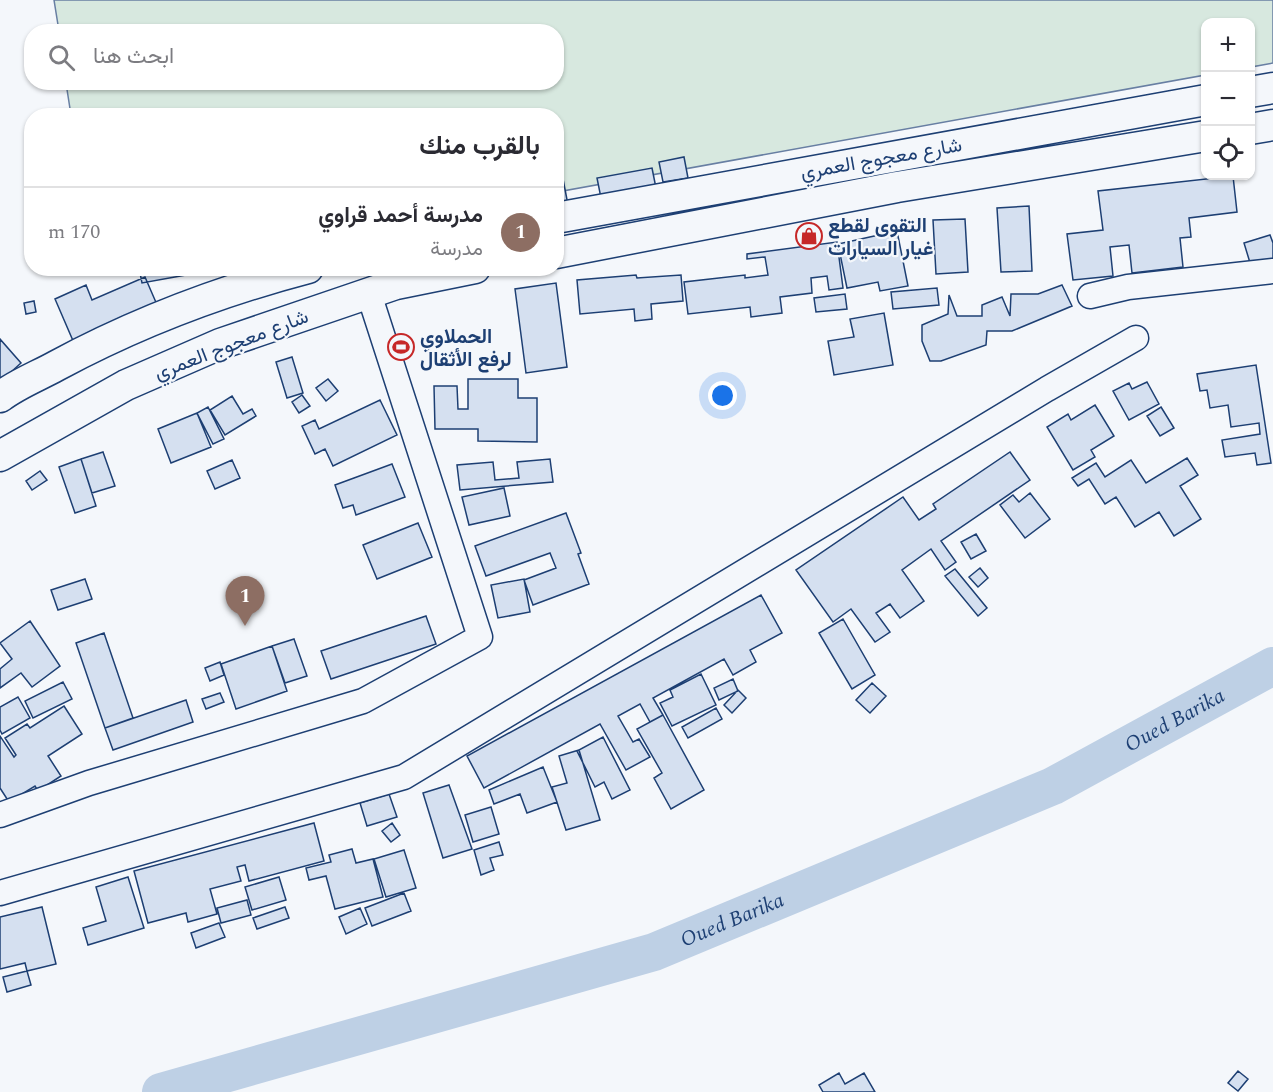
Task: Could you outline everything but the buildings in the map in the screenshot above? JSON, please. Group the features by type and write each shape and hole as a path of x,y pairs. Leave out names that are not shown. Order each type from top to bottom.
{"main road":[{"path":"1255,91 1273,88"},
{"name":"شارع معجوج العمري","path":"564,217 1201,101"},
{"path":"1255,128 1273,125"},
{"name":"شارع معجوج العمري","path":"564,251 897,187 1201,137"},
{"path":"0,397 73,357 145,322 250,284 279,276"},
{"name":"شارع معجوج العمري","path":"0,456 126,385 220,344 396,284 436,276"}],"street":[{"path":"1090,296 1128,287 1273,271"},
{"path":"0,814 89,783 363,700 480,637 369,294"},
{"path":"0,894 404,777 1047,389 1136,338"}],"shaded area":[{"path":"54,0 1273,0 1273,63 1255,66 1255,18 1201,18 1201,76 564,191 564,108 70,108 67,90 564,90 564,24 58,24"}],"waterway":[{"name":"Oued Barika","path":"161,1092 654,952 1053,786 1273,666"}],"place":[{"name":"التقوى لقطع غيار السيارات","path":"809,236"},
{"name":"الحملاوي لرفع الأثقال","path":"401,347"},
{"name":"مدرسة أحمد قراوي","path":"245,626"}]}
